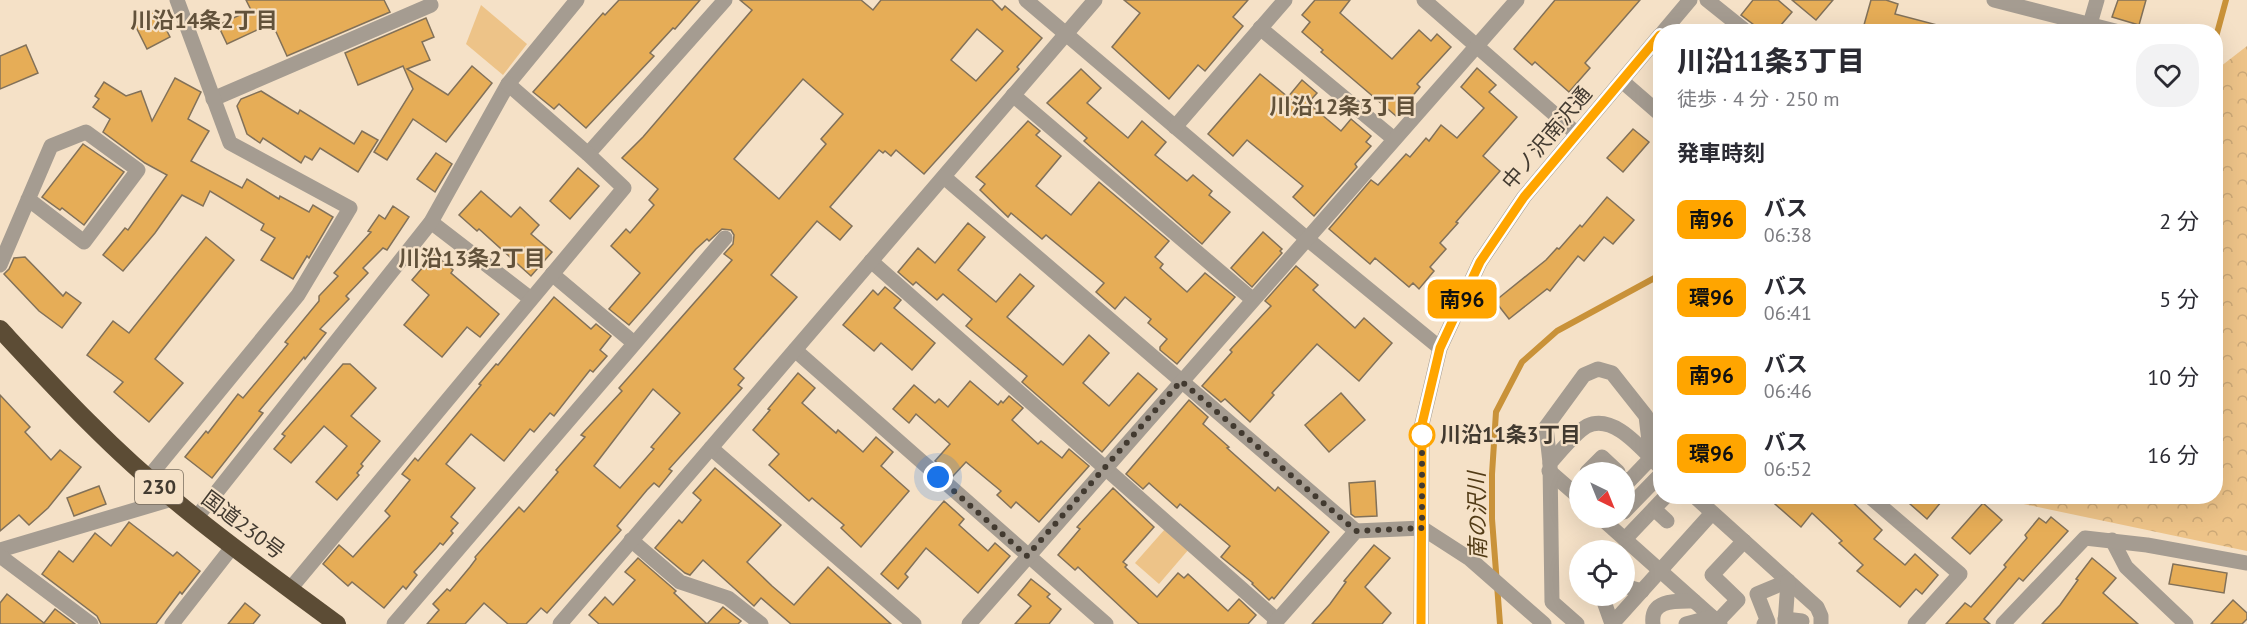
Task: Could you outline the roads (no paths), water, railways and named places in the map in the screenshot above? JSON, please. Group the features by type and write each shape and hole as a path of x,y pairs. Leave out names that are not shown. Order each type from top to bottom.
{"highway":[{"name":"国道230号","path":"0,329 72,406 172,499 338,624"}],"street":[{"path":"196,518 431,222 508,84 577,0"},
{"path":"588,154 725,0"},
{"path":"1026,0 1306,238 1440,348"},
{"path":"560,624 1095,0"},
{"path":"1175,127 1285,0"},
{"path":"1424,0 1576,133"},
{"path":"969,624 1252,299 1517,0"},
{"name":"中ノ沢南沢通","path":"1670,24 1690,0"},
{"path":"1707,0 1737,24"},
{"path":"1994,0 2090,24 2097,0"},
{"path":"148,478 298,295 350,208 230,143 179,1"},
{"path":"213,99 430,5"},
{"path":"1260,28 1394,139"},
{"name":"中ノ沢南沢通","path":"1421,624 1422,424 1440,348 1480,262 1524,197 1653,44"},
{"path":"1622,81 1653,108"},
{"path":"290,589 624,188 508,84"},
{"path":"1013,95 1252,299"},
{"path":"0,265 51,146 86,132 138,170 84,242 28,200"},
{"path":"944,177 1356,531 1422,528 1470,559 1544,624"},
{"path":"431,222 531,299"},
{"path":"394,624 725,238"},
{"path":"871,261 1276,622 1356,531"},
{"path":"552,274 634,343"},
{"path":"795,350 1106,624"},
{"path":"1577,624 1552,602 1546,427 1584,375 1598,369 1612,373 1646,416 1653,449"},
{"path":"1549,467 1586,427 1601,423 1616,426 1653,460"},
{"path":"711,448 914,624"},
{"path":"1635,477 1653,465"},
{"path":"1549,467 1569,483"},
{"path":"1635,501 1653,482"},
{"path":"0,550 172,499"},
{"path":"1616,528 1626,540 1659,504"},
{"path":"1702,504 1817,607 1821,616 1821,624"},
{"path":"1878,504 1960,574 1915,624"},
{"path":"1654,509 1667,521"},
{"path":"1606,606 1612,624 1712,513"},
{"path":"2003,624 2085,538 2112,540 2247,563"},
{"path":"631,540 680,582 728,598 761,624"},
{"path":"2112,540 2126,567 2186,624"},
{"path":"1686,624 1716,621 1738,600 1712,575 1744,541"},
{"path":"172,624 233,546"},
{"path":"1635,548 1716,621"},
{"path":"0,555 90,624"},
{"path":"1788,581 1785,622 1802,621"},
{"path":"1764,624 1768,622 1757,594 1788,581"},
{"path":"1635,589 1642,591"},
{"path":"1653,624 1652,616 1657,607 1667,602 1694,601"}],"waterway":[{"name":"南の沢川","path":"2220,24 2226,0"},
{"name":"南の沢川","path":"1500,624 1492,519 1496,412 1522,362 1557,331 1653,279"}],"place":[{"name":"川沿11条3丁目","path":"1422,435"}],"district":[{"name":"川沿14条2丁目","path":"204,20"},
{"name":"川沿12条3丁目","path":"1343,106"},
{"name":"川沿13条2丁目","path":"472,258"}]}
